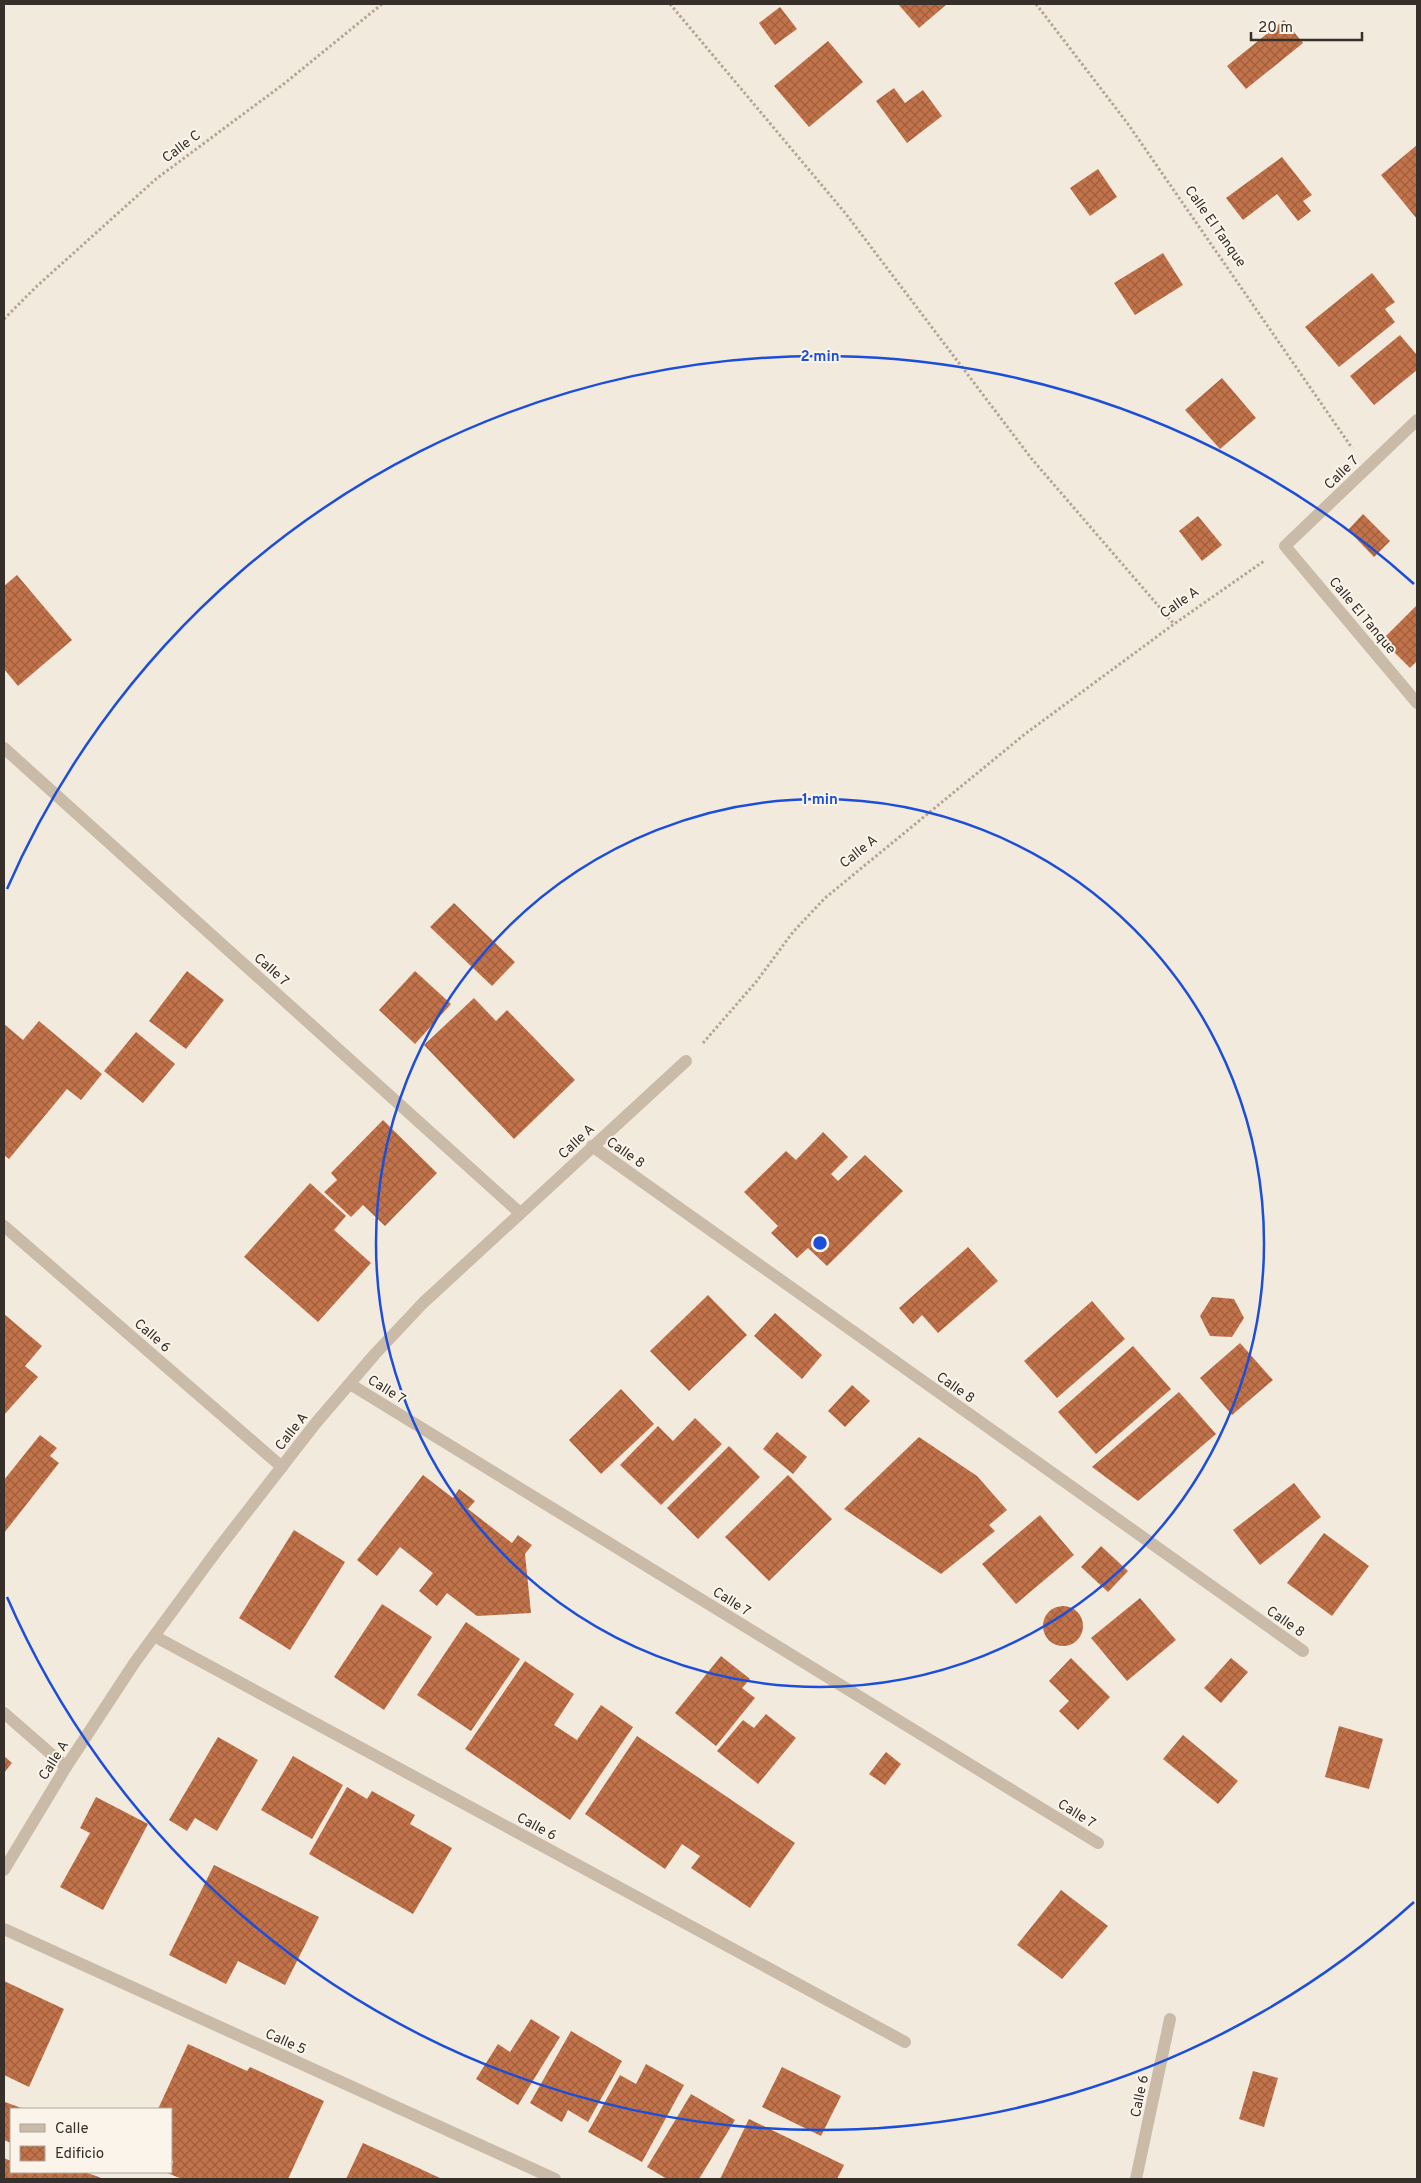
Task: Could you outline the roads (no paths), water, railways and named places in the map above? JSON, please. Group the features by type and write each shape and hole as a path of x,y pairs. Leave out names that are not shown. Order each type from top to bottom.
{"street":[{"name":"Calle 7","path":"1285,546 1417,420"},
{"name":"Calle El Tanque","path":"1285,546 1417,703"},
{"name":"Calle 7","path":"4,748 520,1213"},
{"name":"Calle A","path":"4,1870 66,1767 154,1636 218,1549 350,1384 423,1303 686,1061"},
{"name":"Calle 8","path":"592,1146 1303,1651"},
{"name":"Calle 6","path":"4,1226 282,1467"},
{"name":"Calle 7","path":"350,1384 1098,1843"},
{"name":"Calle 6","path":"154,1636 905,2042"},
{"path":"4,1713 66,1767"},
{"name":"Calle 5","path":"4,1929 555,2179"},
{"name":"Calle 6","path":"1136,2179 1170,2019"}]}
